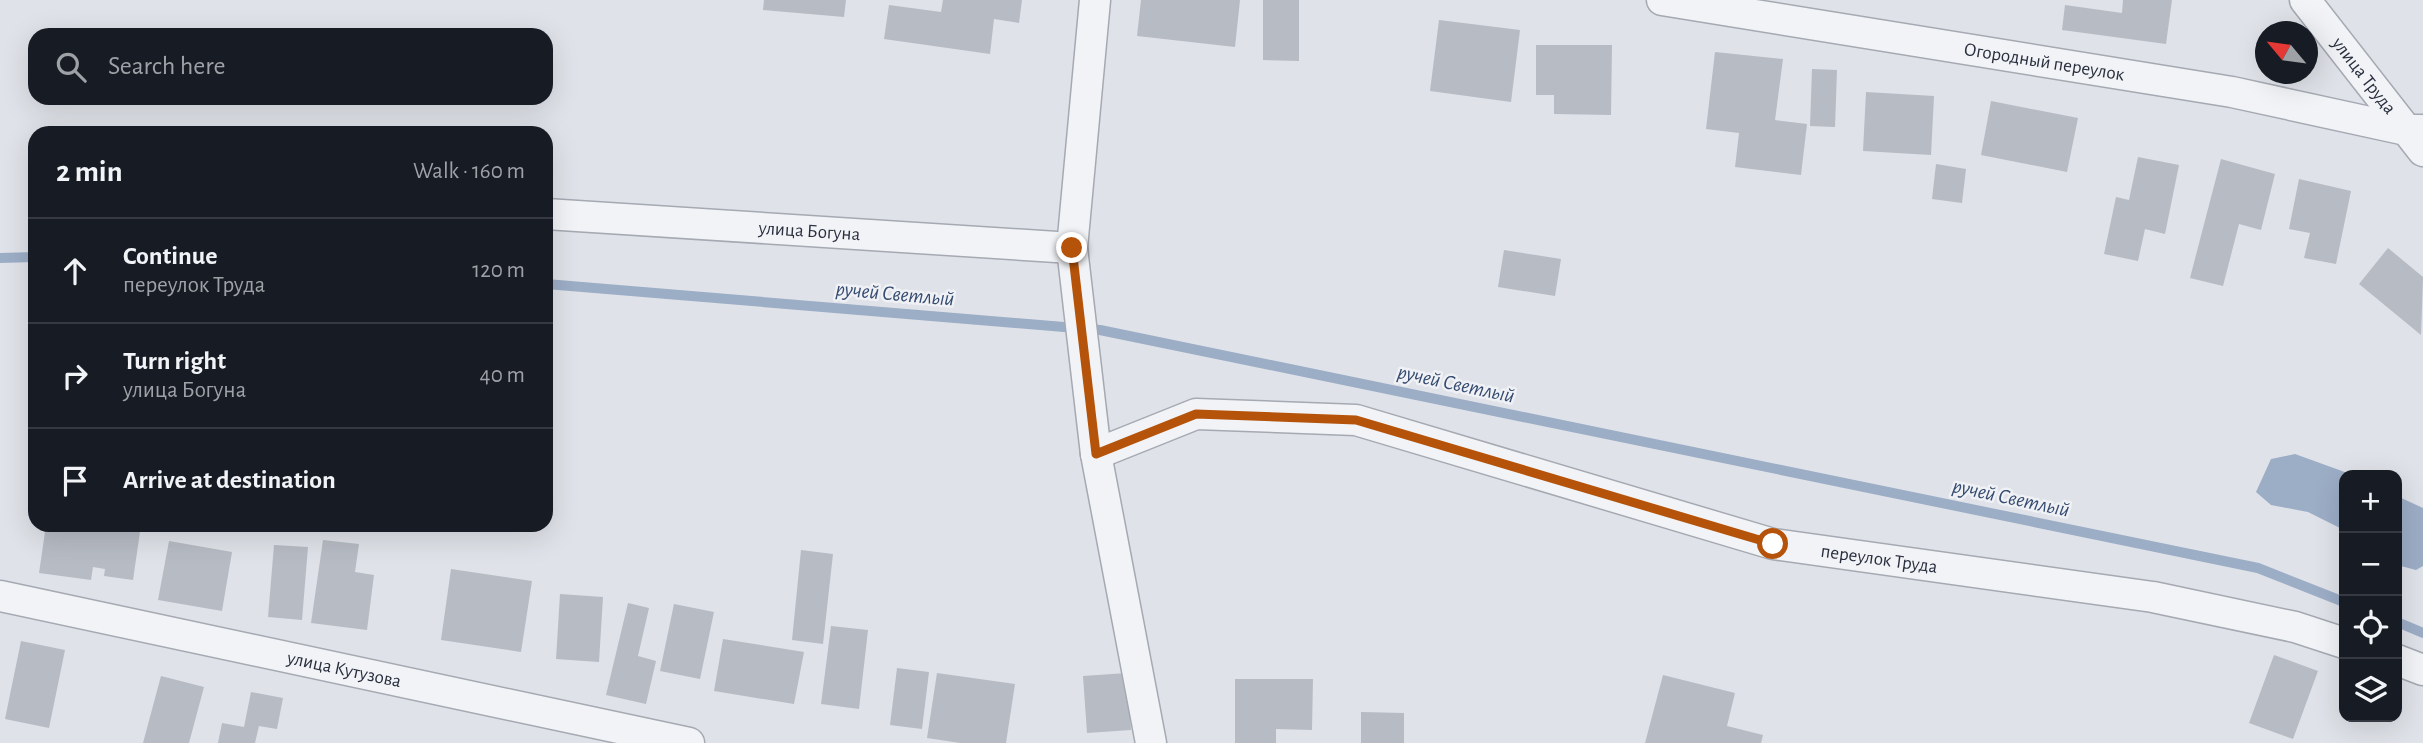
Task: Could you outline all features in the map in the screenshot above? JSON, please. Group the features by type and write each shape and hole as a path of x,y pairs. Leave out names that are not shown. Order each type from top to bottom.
{"street":[{"path":"1095,0 1072,248 1096,454 1151,743"},
{"name":"Огородный переулок","path":"1662,0 2232,92 2417,137"},
{"name":"улица Труда","path":"2305,0 2417,137"},
{"name":"улица Богуна","path":"553,215 1072,248"},
{"name":"переулок Труда","path":"1096,454 1196,414 1356,420 1773,544 2153,597 2295,627 2339,641"},
{"name":"улица Кутузова","path":"0,596 690,743"},
{"path":"2402,662 2423,670"}],"water":[{"path":"2295,454 2339,470 2339,528 2308,512 2271,505 2256,492 2271,459"},
{"path":"2402,498 2423,508 2423,566 2416,570 2402,566"}],"building":[{"path":"764,0 846,0 844,17 763,10"},
{"path":"943,0 1022,0 1019,23 994,19 990,54 884,39 889,5 941,12"},
{"path":"1141,0 1240,0 1235,47 1137,36"},
{"path":"1263,0 1299,0 1299,61 1263,60"},
{"path":"2123,0 2172,0 2166,44 2062,30 2065,5 2122,13"},
{"path":"1439,20 1520,30 1511,102 1430,91"},
{"path":"1536,45 1612,45 1611,115 1554,114 1554,95 1536,95"},
{"path":"1715,52 1783,59 1775,120 1807,124 1801,175 1735,167 1739,133 1706,129"},
{"path":"1812,69 1837,70 1835,127 1810,126"},
{"path":"1866,92 1934,96 1931,155 1863,151"},
{"path":"1991,101 2078,118 2067,172 1981,155"},
{"path":"2138,157 2179,165 2165,234 2145,229 2138,261 2104,254 2116,197 2129,200"},
{"path":"2221,159 2275,174 2261,230 2239,224 2223,286 2190,278"},
{"path":"1936,164 1966,169 1962,203 1932,199"},
{"path":"2299,179 2351,191 2336,264 2304,258 2310,233 2289,229"},
{"path":"2388,248 2423,277 2421,335 2359,284"},
{"path":"1504,250 1561,259 1555,296 1498,287"},
{"path":"45,532 140,532 133,580 104,576 105,569 93,567 91,580 39,573"},
{"path":"323,540 359,544 355,572 374,575 367,630 311,623"},
{"path":"169,541 232,552 222,611 158,600"},
{"path":"274,545 308,547 302,620 268,617"},
{"path":"801,550 833,554 823,644 792,640"},
{"path":"451,569 532,581 521,652 441,640"},
{"path":"560,594 603,597 599,662 556,659"},
{"path":"628,603 649,608 638,656 656,661 646,704 606,695"},
{"path":"674,604 714,612 700,679 660,671"},
{"path":"831,626 868,630 859,709 821,704"},
{"path":"723,639 804,652 794,704 714,691"},
{"path":"21,641 65,650 49,728 5,719"},
{"path":"2274,655 2318,671 2293,739 2249,723"},
{"path":"897,668 929,672 922,729 890,725"},
{"path":"937,673 1015,684 1006,743 960,743 927,738"},
{"path":"1127,673 1131,730 1087,733 1083,676"},
{"path":"1663,675 1735,693 1727,726 1763,735 1761,743 1645,743"},
{"path":"161,676 204,687 189,743 143,743"},
{"path":"1235,679 1313,679 1312,730 1276,729 1276,743 1235,743"},
{"path":"251,692 283,698 277,729 259,726 255,743 218,743 222,723 244,727"},
{"path":"1361,712 1404,713 1404,743 1361,743"}],"waterway":[{"name":"ручей Светлый","path":"0,258 28,257"},
{"name":"ручей Светлый","path":"553,285 1100,330 2258,568 2339,600"},
{"name":"ручей Светлый","path":"2402,624 2423,633"}],"route":[{"path":"1072,248 1096,454 1196,414 1356,420 1773,544"}]}
